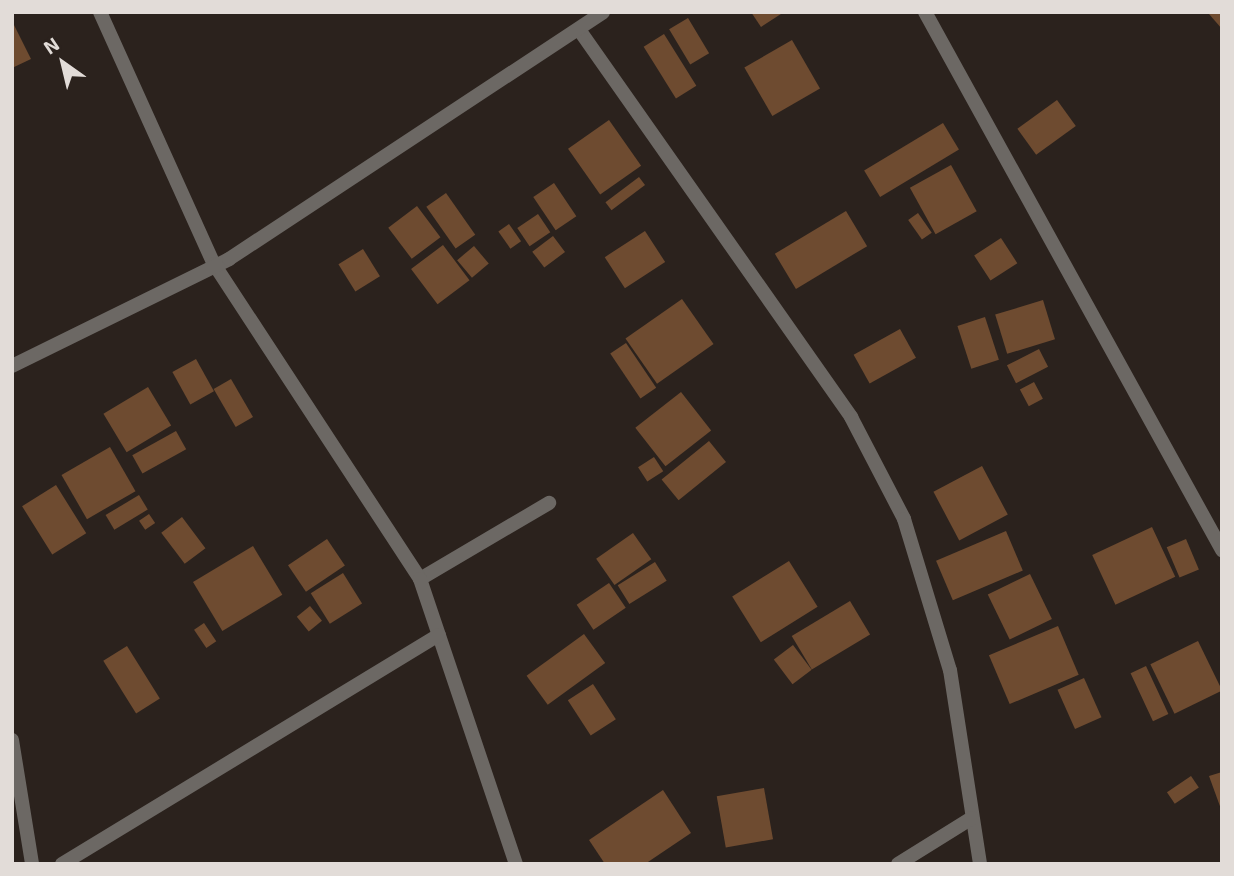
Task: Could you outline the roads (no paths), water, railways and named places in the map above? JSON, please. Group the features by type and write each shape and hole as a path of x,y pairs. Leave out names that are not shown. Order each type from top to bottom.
{"street":[{"path":"100,12 214,264 420,579 516,864"},
{"path":"12,366 214,264 229,259 580,31 603,12"},
{"path":"925,12 1222,550"},
{"path":"580,31 851,417 904,519 950,670 980,864"},
{"path":"420,579 549,503"},
{"path":"62,864 439,635"},
{"path":"12,740 32,864"},
{"path":"898,864 972,818"}]}
